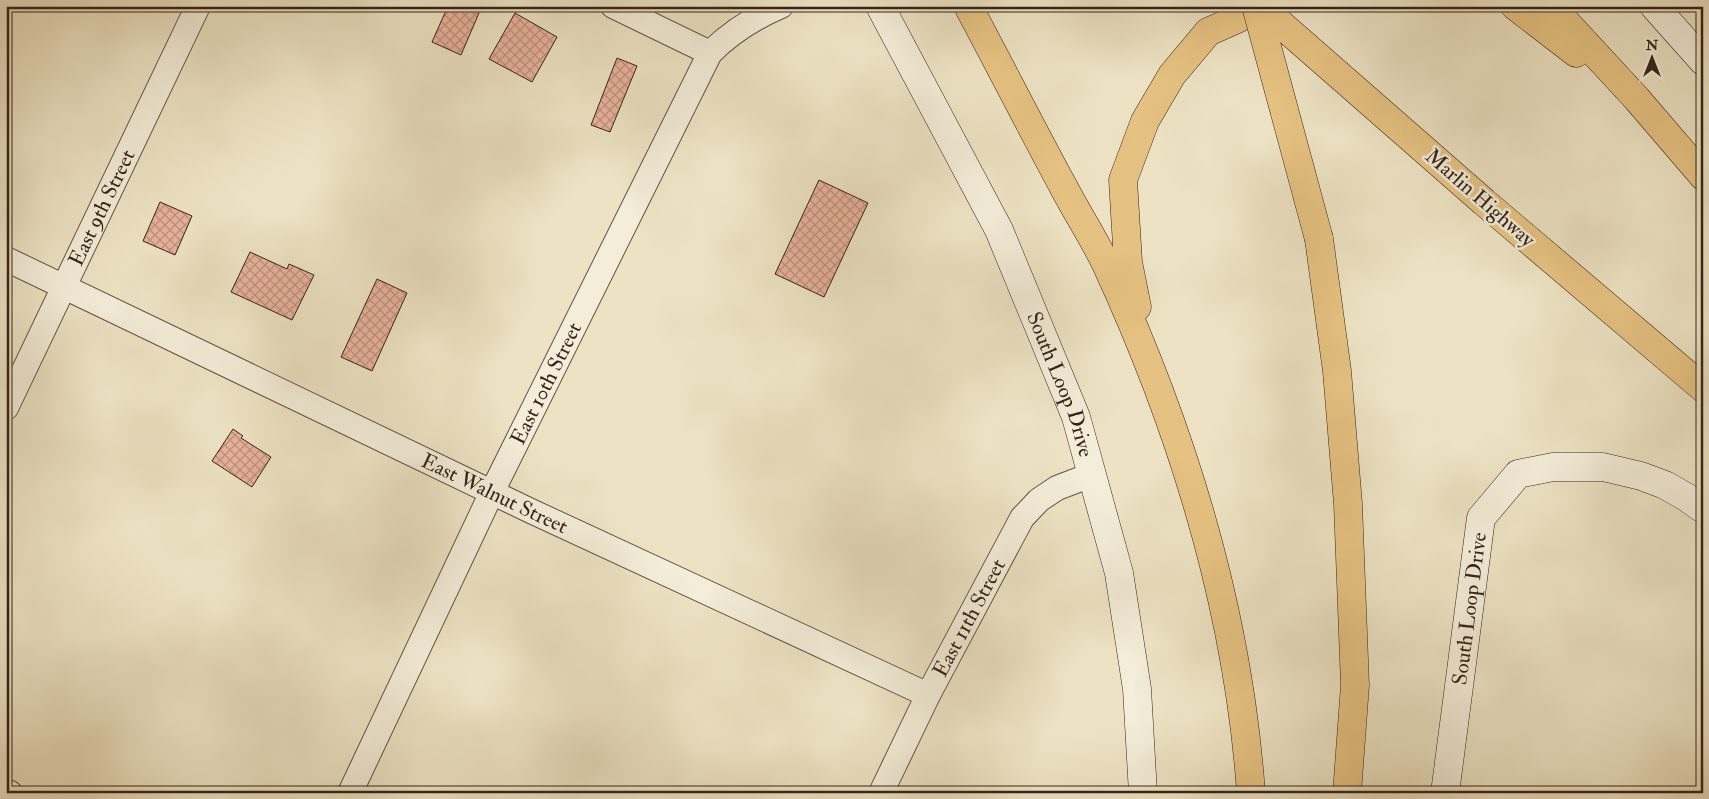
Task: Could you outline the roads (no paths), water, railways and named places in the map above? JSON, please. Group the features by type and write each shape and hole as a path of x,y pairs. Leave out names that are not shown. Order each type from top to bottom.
{"highway":[{"path":"968,6 1064,189 1097,247 1147,357 1183,455 1212,554 1229,630 1242,706 1251,793"},
{"path":"1258,6 1319,239 1337,371 1348,504 1354,685 1347,793"},
{"name":"Marlin Highway","path":"1258,6 1484,202 1703,388"},
{"path":"1147,357 1128,262 1123,180 1145,121 1172,75 1208,32 1266,6"},
{"path":"1515,6 1638,99"},
{"path":"1551,6 1638,99 1703,176"}],"street":[{"name":"East 9th Street","path":"6,408 198,6"},
{"path":"613,6 710,54"},
{"name":"East 10th Street","path":"350,793 492,492 710,54 726,37 757,16 781,6"},
{"name":"South Loop Drive","path":"880,6 998,230 1076,417 1119,573 1137,689 1143,793"},
{"path":"1654,6 1703,61"},
{"name":"East Walnut Street","path":"6,259 492,492 928,695"},
{"name":"South Loop Drive","path":"1445,793 1481,518 1518,474 1553,467 1603,467 1642,476 1664,485 1686,497 1703,510"},
{"name":"East 11th Street","path":"881,793 928,695 1022,518 1039,500 1057,488 1091,475"},
{"path":"6,791 10,793"}]}
